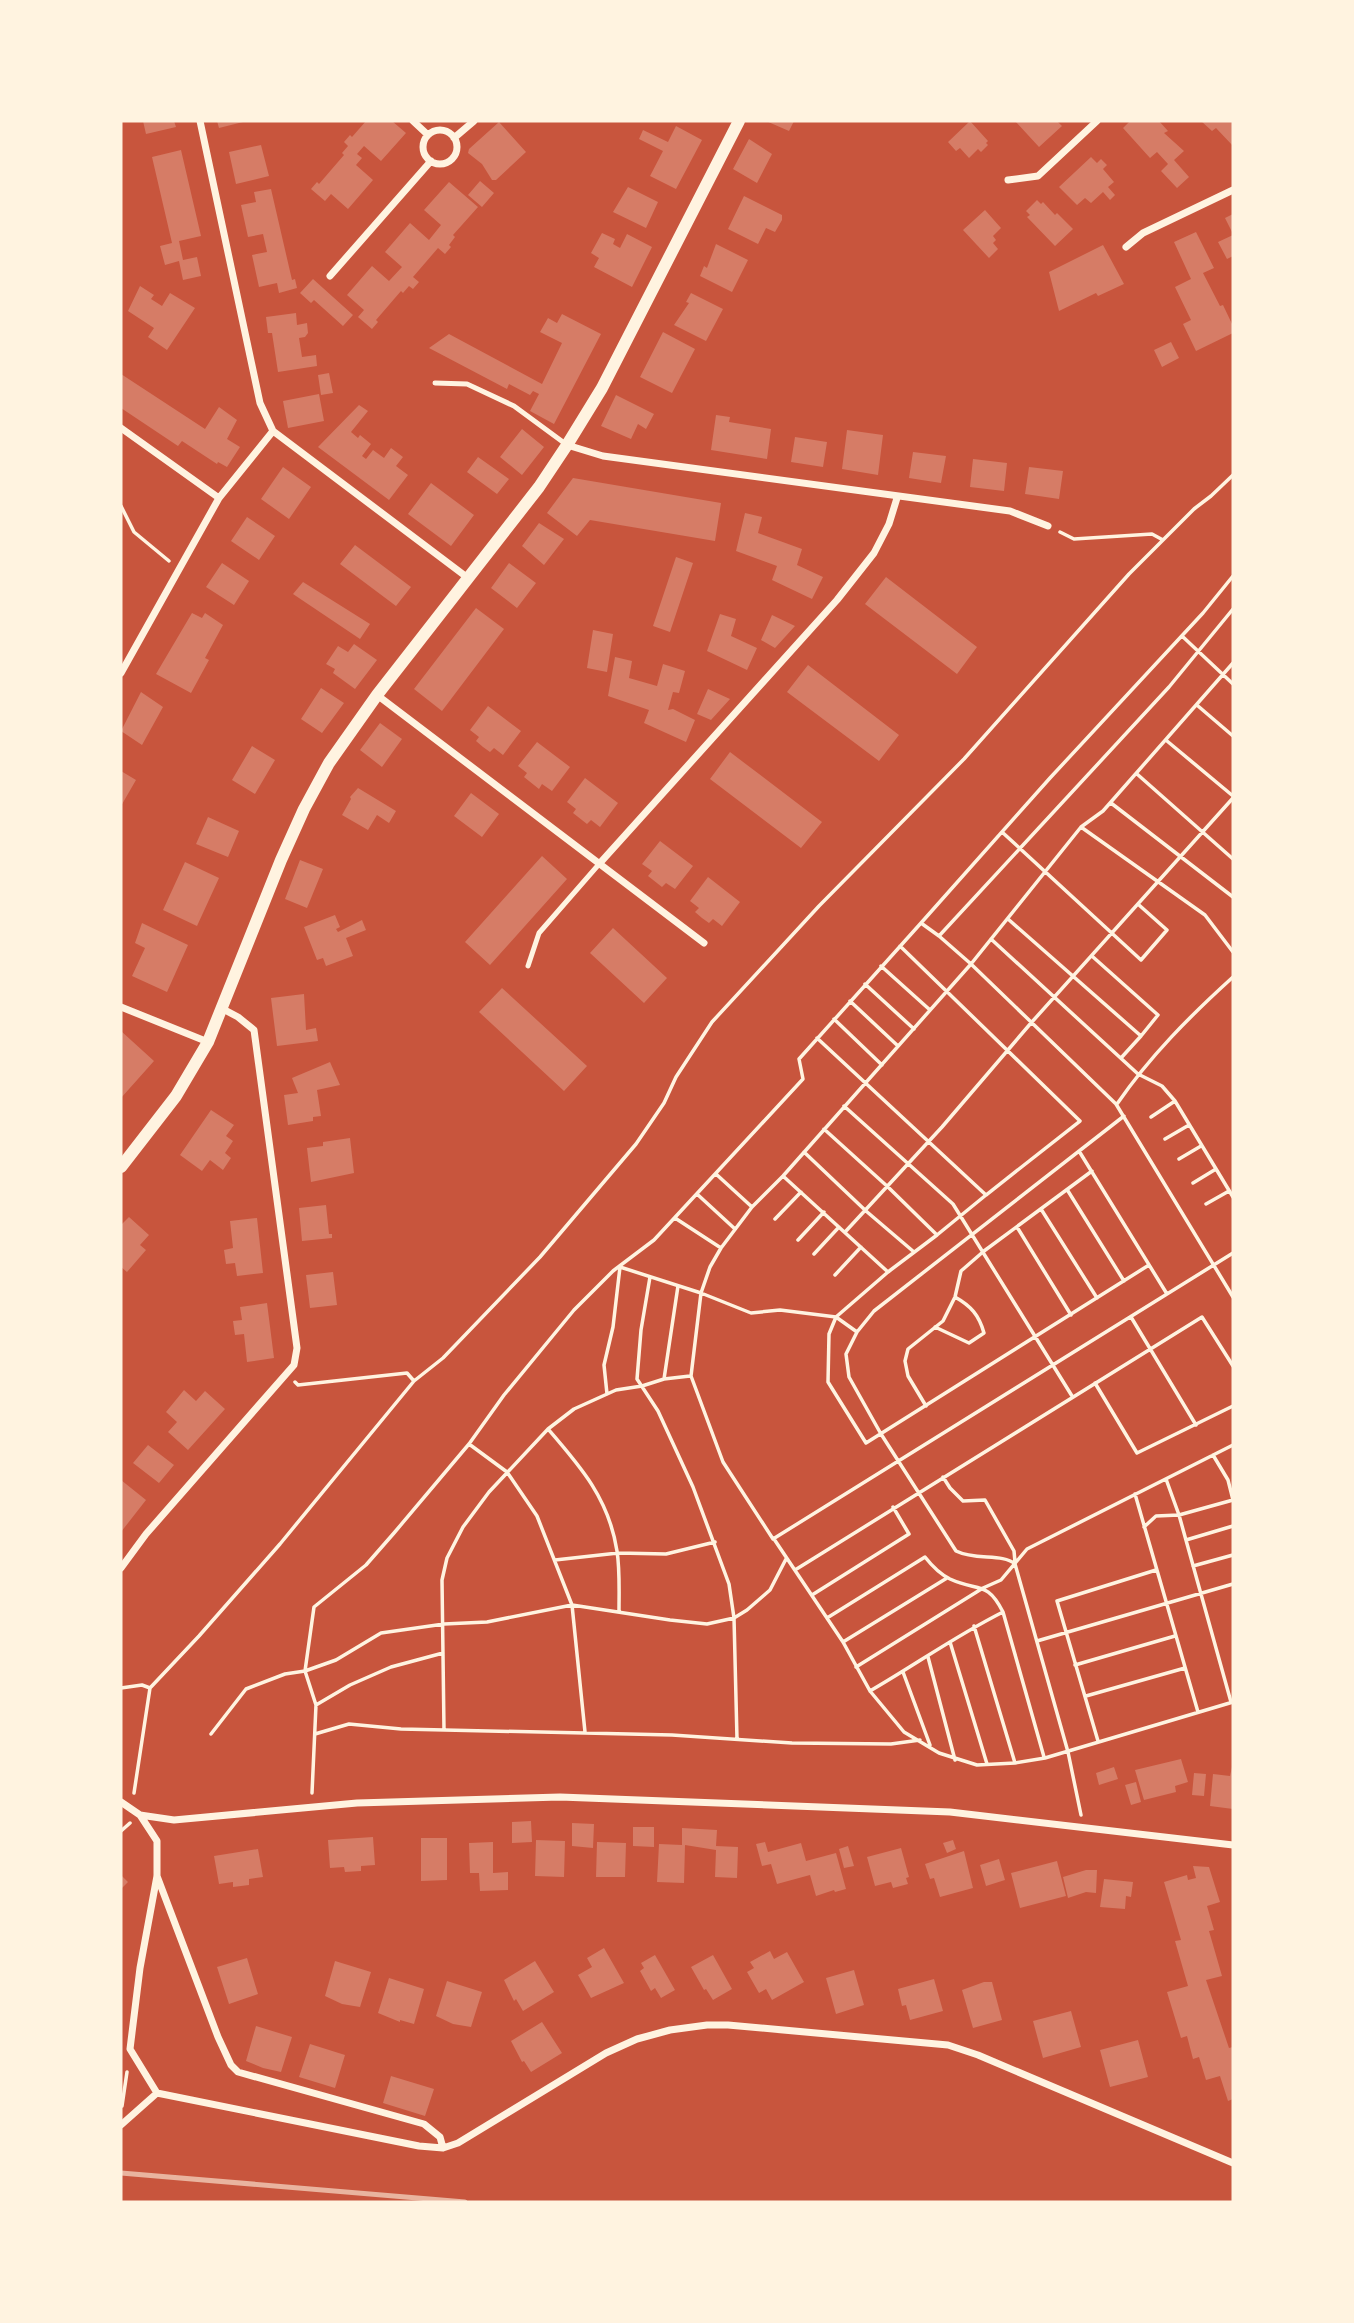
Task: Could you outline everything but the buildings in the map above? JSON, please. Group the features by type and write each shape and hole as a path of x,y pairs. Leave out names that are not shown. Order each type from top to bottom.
{"street":[{"path":"200,121 260,403 274,431 468,578"},
{"path":"412,121 428,135"},
{"path":"454,138 474,121"},
{"path":"121,1167 176,1096 208,1042 304,809 329,763 377,695 539,487 567,445 603,388 739,121"},
{"path":"1008,180 1038,176 1097,121"},
{"path":"440,130 446,131 454,138 457,147 452,159 440,164 431,161 424,154 423,147 428,135 440,130"},
{"path":"330,276 431,161"},
{"path":"1126,247 1143,233 1233,190"},
{"path":"121,428 219,498"},
{"path":"121,673 219,498 274,431"},
{"path":"567,445 603,456 897,498 1010,511 1048,526"},
{"path":"600,863 837,600 874,553 889,524 897,498"},
{"path":"377,695 704,943"},
{"path":"121,1007 208,1042"},
{"path":"121,1568 146,1534 294,1365 297,1348 254,1030 223,1009"},
{"path":"140,1815 174,1820 310,1807 560,1797 950,1812 1233,1845"},
{"path":"121,1802 140,1815 157,1842 157,1876 130,2049 157,2093 419,2147 443,2148 458,2143 606,2053 637,2039 670,2030 728,2025 948,2045 978,2055 1233,2163"},
{"path":"157,1876 231,2065 238,2072 424,2124 440,2137 443,2148"},
{"path":"121,2124 157,2093"}],"lane":[{"path":"435,383 467,384 514,407 567,445"},
{"path":"528,966 539,933 600,863"}],"path":[{"path":"140,1815 133,1789 150,1688 280,1544 414,1381 443,1358 540,1257 636,1144 712,1022 819,906 964,759 1129,574 1194,509 1233,475"},
{"path":"121,506 134,532 179,569"},
{"path":"1048,526 1073,539 1153,534 1163,540"},
{"path":"310,1807 316,1705 305,1671 314,1607 366,1565 470,1444 504,1395 574,1310 613,1271 654,1240 803,1079 799,1059 1182,636 1233,576"},
{"path":"939,936 1169,687 1233,609"},
{"path":"1182,636 1233,684"},
{"path":"1166,1479 1179,1515 1232,1702 1045,1758 977,1765 956,1759 904,1732 870,1691 843,1642 723,1462 691,1376 701,1293 710,1267 735,1229 947,992 1081,827 1111,803 1233,663"},
{"path":"1198,706 1233,736"},
{"path":"846,1231 1233,797 1167,741"},
{"path":"1137,774 1233,859"},
{"path":"1111,803 1233,897"},
{"path":"1081,827 1205,915 1233,952"},
{"path":"1002,832 1141,960 1167,930 1139,905"},
{"path":"1007,919 1141,1036"},
{"path":"921,923 971,964 1116,1104 1233,1297"},
{"path":"991,939 1138,1074 1162,1086 1175,1101 1233,1197"},
{"path":"900,946 1080,1121 960,1214 836,1317 829,1335 828,1382 866,1443 1149,1265"},
{"path":"1092,956 1157,1015 1121,1058"},
{"path":"881,966 930,1010"},
{"path":"1116,1104 1138,1074 1184,1022 1233,977"},
{"path":"865,984 914,1029"},
{"path":"850,1000 898,1046"},
{"path":"834,1019 881,1065"},
{"path":"817,1038 986,1195"},
{"path":"1151,1117 1175,1101"},
{"path":"844,1106 953,1204 1073,1396"},
{"path":"1015,1564 1009,1559 968,1557 957,1551 881,1434 849,1377 846,1354 857,1332 874,1311 1124,1116"},
{"path":"1165,1139 1189,1125"},
{"path":"824,1129 937,1235"},
{"path":"1179,1159 1201,1146"},
{"path":"1079,1151 1167,1294"},
{"path":"804,1152 914,1252"},
{"path":"1193,1183 1216,1170"},
{"path":"926,1406 908,1376 905,1361 908,1349 943,1321 955,1297 961,1271 1091,1171"},
{"path":"716,1174 752,1207"},
{"path":"783,1176 888,1272"},
{"path":"1067,1190 1124,1281"},
{"path":"1206,1204 1229,1191"},
{"path":"775,1219 801,1192"},
{"path":"697,1194 735,1229"},
{"path":"1041,1209 1097,1298"},
{"path":"798,1240 824,1212"},
{"path":"675,1218 721,1248"},
{"path":"814,1254 839,1227"},
{"path":"1017,1227 1071,1315"},
{"path":"835,1275 861,1247"},
{"path":"773,1539 1233,1253"},
{"path":"620,1267 701,1293 751,1313 780,1310 836,1317 857,1332"},
{"path":"607,1394 604,1365 613,1327 620,1267"},
{"path":"650,1277 641,1330 637,1379 658,1411 693,1488 729,1584 734,1618 737,1739"},
{"path":"664,1379 678,1286"},
{"path":"935,1327 969,1343 984,1333 980,1320 970,1305 955,1297"},
{"path":"1131,1317 1196,1425"},
{"path":"795,1570 918,1491 1202,1317 1233,1366"},
{"path":"287,1376 298,1384 407,1373 414,1381"},
{"path":"444,1730 442,1580 447,1558 463,1527 507,1472 548,1429 574,1409 616,1390 691,1376"},
{"path":"1095,1383 1136,1453 1233,1406"},
{"path":"548,1429 585,1472 608,1514 618,1553 619,1611"},
{"path":"470,1444 507,1472 537,1516 555,1560 572,1605 586,1733"},
{"path":"856,1667 983,1588 1001,1580 1027,1549 1233,1445"},
{"path":"1144,1527 1156,1516 1179,1515 1233,1500 1228,1479 1213,1455"},
{"path":"943,1477 963,1501 985,1500 1014,1551 1015,1564 1068,1752 1084,1827"},
{"path":"1135,1494 1198,1712"},
{"path":"812,1595 909,1534 893,1507"},
{"path":"1186,1541 1233,1526"},
{"path":"555,1560 618,1553 666,1554 715,1542"},
{"path":"1193,1566 1233,1555"},
{"path":"827,1618 925,1558 947,1578 983,1588 995,1595 1003,1612 1045,1758"},
{"path":"211,1734 246,1689 285,1674 305,1671 336,1660 381,1633 444,1624 487,1622 572,1605 707,1623 734,1618 769,1590 786,1559"},
{"path":"1098,1742 1057,1601 1156,1570"},
{"path":"843,1642 947,1578"},
{"path":"1037,1641 1233,1584"},
{"path":"870,1691 974,1626 1003,1612"},
{"path":"974,1626 1015,1763"},
{"path":"1075,1665 1175,1636"},
{"path":"950,1641 987,1764"},
{"path":"316,1705 350,1685 391,1667 444,1652"},
{"path":"928,1657 956,1759"},
{"path":"1085,1697 1185,1668"},
{"path":"903,1672 931,1747"},
{"path":"121,1688 142,1685 150,1688"},
{"path":"315,1734 349,1724 401,1729 586,1733 792,1743 891,1744 920,1740"},
{"path":"121,2117 130,2049"}],"railway":[{"path":"121,2173 465,2202"}]}
